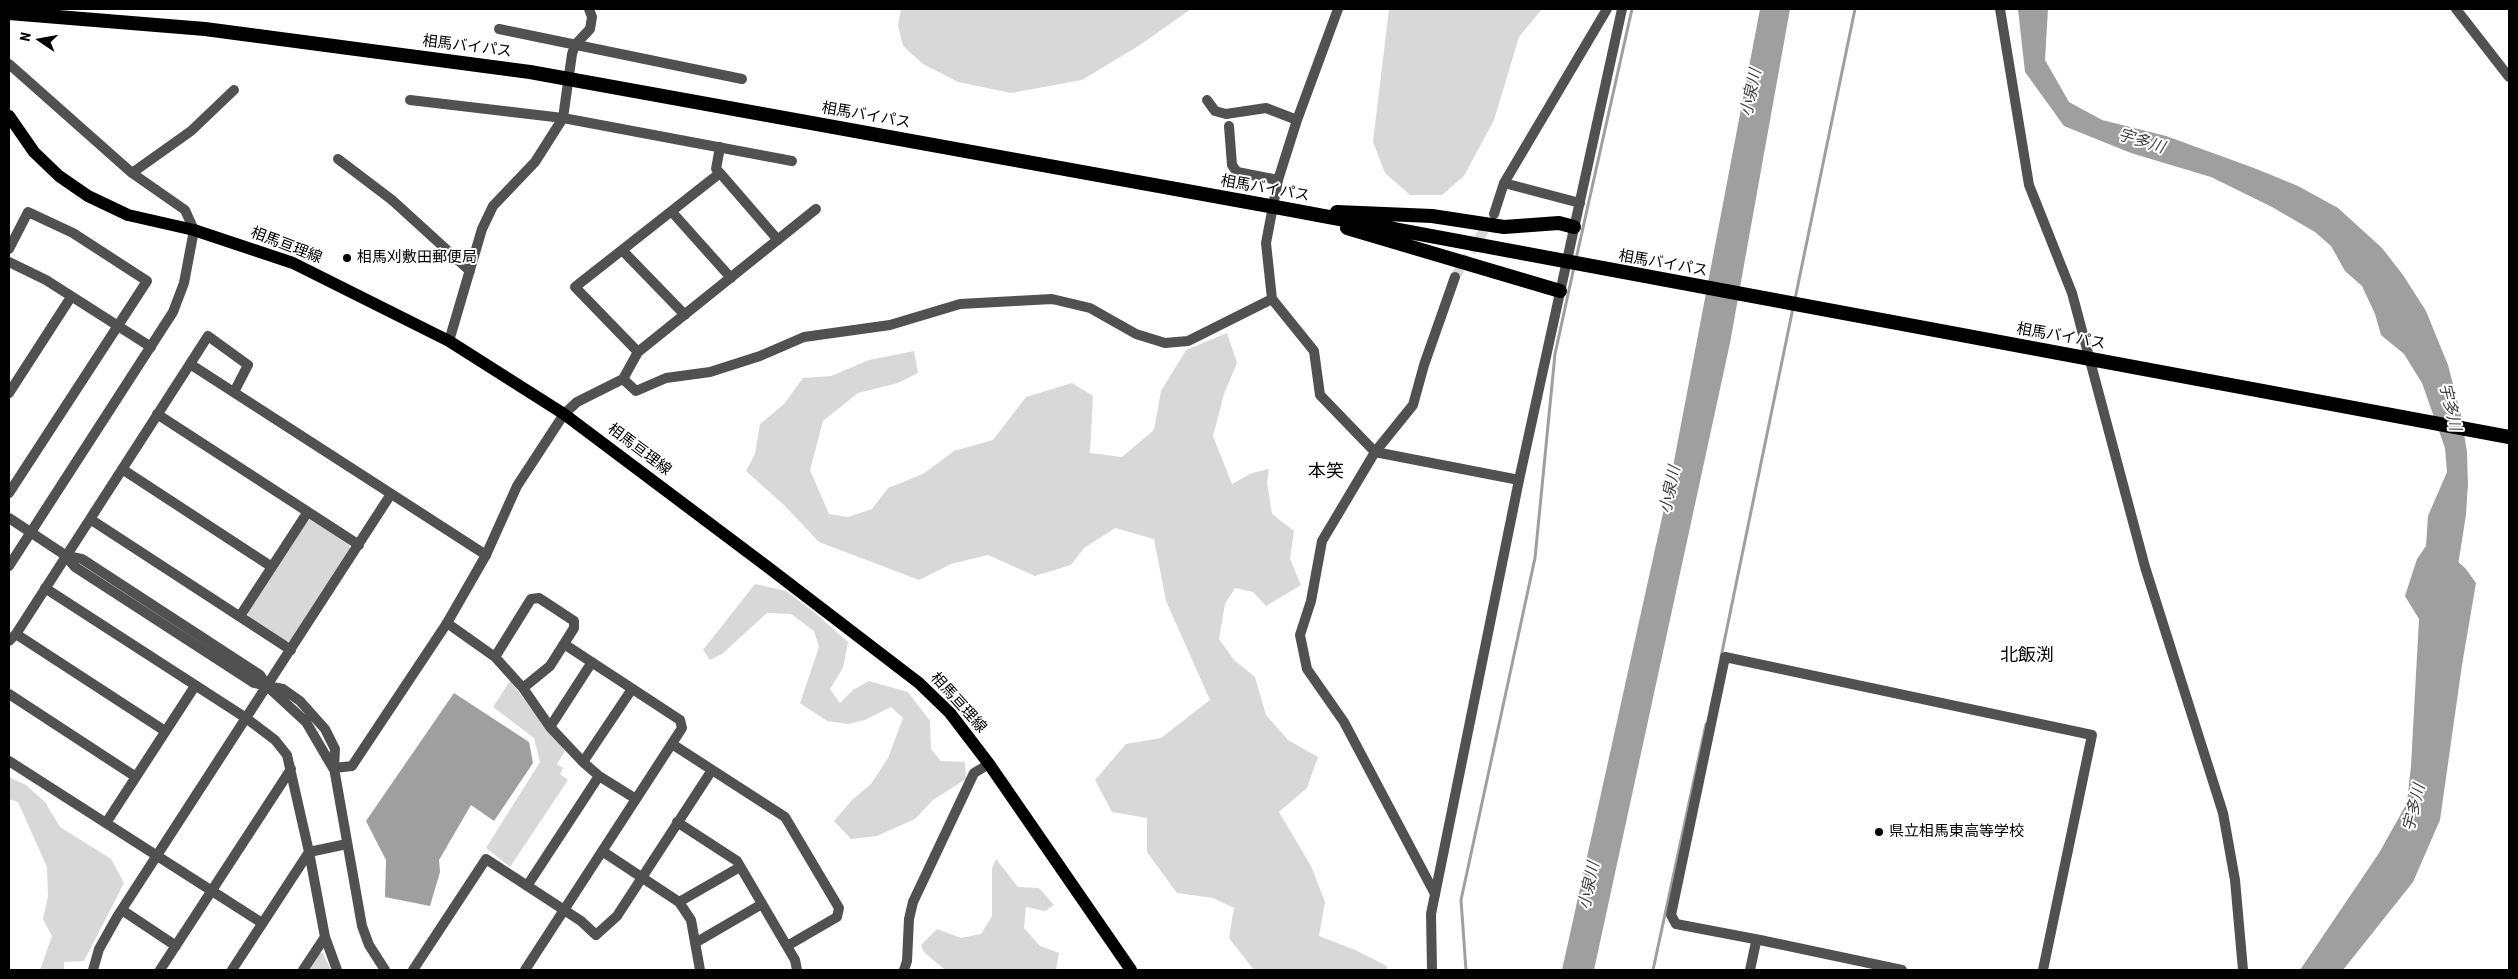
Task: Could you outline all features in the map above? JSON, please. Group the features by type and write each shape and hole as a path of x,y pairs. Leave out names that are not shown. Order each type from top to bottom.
{"highway":[{"name":"相馬バイパス","path":"9,13 205,29 530,72 1286,209 2509,437"},
{"path":"1286,209 1432,216 1504,227 1560,223 1574,227"},
{"path":"1286,209 1404,246 1560,291"}],"main road":[{"name":"相馬亘理線","path":"10,122 46,164 59,176 88,196 128,215 194,230 293,263 449,341 564,414 919,683 950,713 989,764 1131,970"}],"street":[{"path":"449,341 482,229 493,206 535,162 563,114 574,49 590,29 592,17 589,9"},
{"path":"1338,9 1296,120 1278,180 1266,243 1272,299 1314,351 1320,395 1375,452 1520,480"},
{"path":"1494,214 1504,183 1607,9"},
{"path":"1432,970 1431,914 1520,480 1622,9"},
{"path":"2000,9 2029,185 2072,293 2145,567 2223,814 2235,880 2243,970"},
{"path":"2456,9 2509,77"},
{"path":"499,29 574,49 742,79"},
{"path":"9,64 132,173 184,210 194,230 179,299 151,347 9,566"},
{"path":"132,173 191,131 234,90"},
{"path":"410,100 563,114 720,148 792,161"},
{"path":"1207,100 1215,111 1226,114 1266,108 1296,120"},
{"path":"1229,126 1232,165 1237,172 1278,180"},
{"path":"720,148 716,169 778,240"},
{"path":"338,160 392,200 470,271"},
{"path":"638,352 575,287 720,174"},
{"path":"1504,183 1580,203"},
{"path":"334,768 352,766 447,622 486,555 517,486 564,414 577,402 623,378 638,352 816,209"},
{"path":"9,249 12,233 28,212 74,233 147,281 9,493"},
{"path":"672,212 731,278"},
{"path":"622,250 684,315"},
{"path":"9,262 46,280 151,347"},
{"path":"1435,894 1344,722 1307,669 1300,635 1311,601 1322,541 1375,452 1413,405 1424,365 1455,277"},
{"path":"9,392 71,297"},
{"path":"623,378 636,391 666,378 710,372 760,356 804,337 890,325 960,304 1052,299 1090,308 1136,334 1165,343 1188,341 1272,299"},
{"path":"165,731 12,638 208,336 248,365 234,392"},
{"path":"190,364 486,555"},
{"path":"157,414 359,545"},
{"path":"122,469 272,567"},
{"path":"93,970 99,948 122,910 392,494"},
{"path":"240,616 307,513"},
{"path":"9,518 65,555 82,559 90,564 260,675 267,686 283,689 300,700 324,729 335,749 334,768 362,926 369,945 385,970"},
{"path":"90,519 291,650"},
{"path":"45,588 246,718 275,740 287,755 309,852 325,937 337,970"},
{"path":"495,658 531,599 539,598 574,621 574,628 550,666 523,688"},
{"path":"447,622 495,658 523,688 550,727 584,762 599,776 636,799"},
{"path":"525,970 682,728 680,720 564,644"},
{"path":"1902,970 1676,924 1671,915 1725,657 2092,735 2042,970"},
{"path":"550,727 592,662"},
{"path":"106,823 194,686"},
{"path":"584,762 632,689"},
{"path":"9,694 136,777"},
{"path":"672,744 785,817 839,908 837,916 787,946"},
{"path":"9,761 262,923"},
{"path":"904,970 907,961 908,919 913,902 974,773 989,764"},
{"path":"160,970 291,770"},
{"path":"413,970 486,859 581,921 596,935 617,916 712,770"},
{"path":"527,886 599,776"},
{"path":"677,822 737,861 795,960 797,970"},
{"path":"232,970 309,852 347,844"},
{"path":"602,851 679,902 691,920 700,970"},
{"path":"679,902 740,867"},
{"path":"695,943 762,904"},
{"path":"122,910 176,946"},
{"path":"303,970 325,937"},
{"path":"1750,970 1756,942 1760,940"}],"shaded area":[{"path":"901,9 1191,9 1140,45 1082,80 1011,93 958,82 923,64 903,46 898,25"},
{"path":"1389,9 1542,9 1519,37 1494,120 1464,176 1442,195 1410,195 1385,173 1373,142"},
{"path":"1227,333 1237,363 1224,394 1213,436 1232,484 1252,473 1269,469 1267,482 1272,514 1294,531 1290,559 1301,585 1266,606 1253,592 1235,588 1225,604 1219,639 1234,660 1255,677 1266,715 1288,740 1318,757 1307,788 1279,812 1311,866 1325,902 1319,936 1355,950 1387,966 1387,970 1254,970 1229,938 1234,908 1213,898 1177,893 1147,852 1147,818 1112,812 1095,780 1126,744 1161,738 1210,700 1166,601 1154,539 1115,528 1084,548 1071,565 1035,576 988,555 951,564 919,580 819,542 784,505 746,471 755,454 760,424 784,404 803,378 831,376 869,360 914,351 918,373 898,383 858,393 823,421 810,470 829,514 848,517 872,509 888,488 923,474 954,451 993,440 1026,397 1072,383 1093,396 1090,453 1122,457 1154,430 1161,391 1186,350"},
{"path":"311,519 349,545 350,549 291,642 286,641 249,617 248,613 307,522"},
{"path":"755,584 786,591 814,612 848,642 843,668 830,689 840,703 853,690 869,681 908,692 930,721 931,749 941,761 965,762 966,779 933,800 915,819 877,836 851,839 834,821 852,800 871,784 888,758 903,718 891,707 865,720 848,724 827,721 800,703 819,647 814,631 791,614 767,613 722,654 710,660 703,650"},
{"path":"510,681 565,751 557,764 563,768 560,774 568,780 510,867 486,848 540,762 534,738 493,707"},
{"path":"9,777 26,785 45,802 60,827 111,859 124,883 84,961 64,962 64,970 40,970 52,936 43,919 48,896 47,867 18,802 9,799"},
{"path":"996,859 1018,887 1039,888 1054,905 1045,911 1026,907 1024,928 1040,946 1059,953 1056,970 945,970 924,952 921,945 937,929 961,938 981,934 992,916 992,868"},
{"path":"319,953 323,953 331,970 308,970"}],"water":[{"name":"小泉川","path":"1760,9 1790,9 1730,343 1594,970 1562,970 1671,477"},
{"path":"2018,9 2048,9 2045,60 2069,102 2102,120 2166,136 2254,168 2298,186 2338,208 2382,248 2403,275 2426,311 2448,365 2461,415 2467,452 2468,487 2450,517 2444,549 2466,569 2476,583 2462,665 2440,820 2413,882 2343,970 2300,970 2379,853 2407,803 2411,766 2419,619 2405,596 2417,559 2426,546 2428,516 2447,472 2445,448 2422,383 2404,354 2381,335 2375,314 2362,286 2345,271 2331,246 2315,232 2272,207 2211,177 2131,153 2064,126 2025,72"},
{"path":"454,693 529,742 533,763 494,821 471,805 439,860 440,872 430,906 385,897 386,860 366,821"}],"waterway":[{"path":"1576,259 1632,9"},
{"path":"1795,299 1855,9"},
{"path":"1466,970 1461,900 1535,558 1555,354 1574,267"},
{"path":"1721,657 1793,308"},
{"name":"宇多川","path":"2447,577 2457,514 2459,482"},
{"path":"1653,970 1706,724"}],"tunnel":[{"path":"1455,277 1491,219"}],"place":[{"name":"相馬刈敷田郵便局","path":"347,258"},
{"name":"県立相馬東高等学校","path":"1879,832"}],"district":[{"name":"本笑","path":"1326,472"},
{"name":"北飯渕","path":"2027,656"}]}
